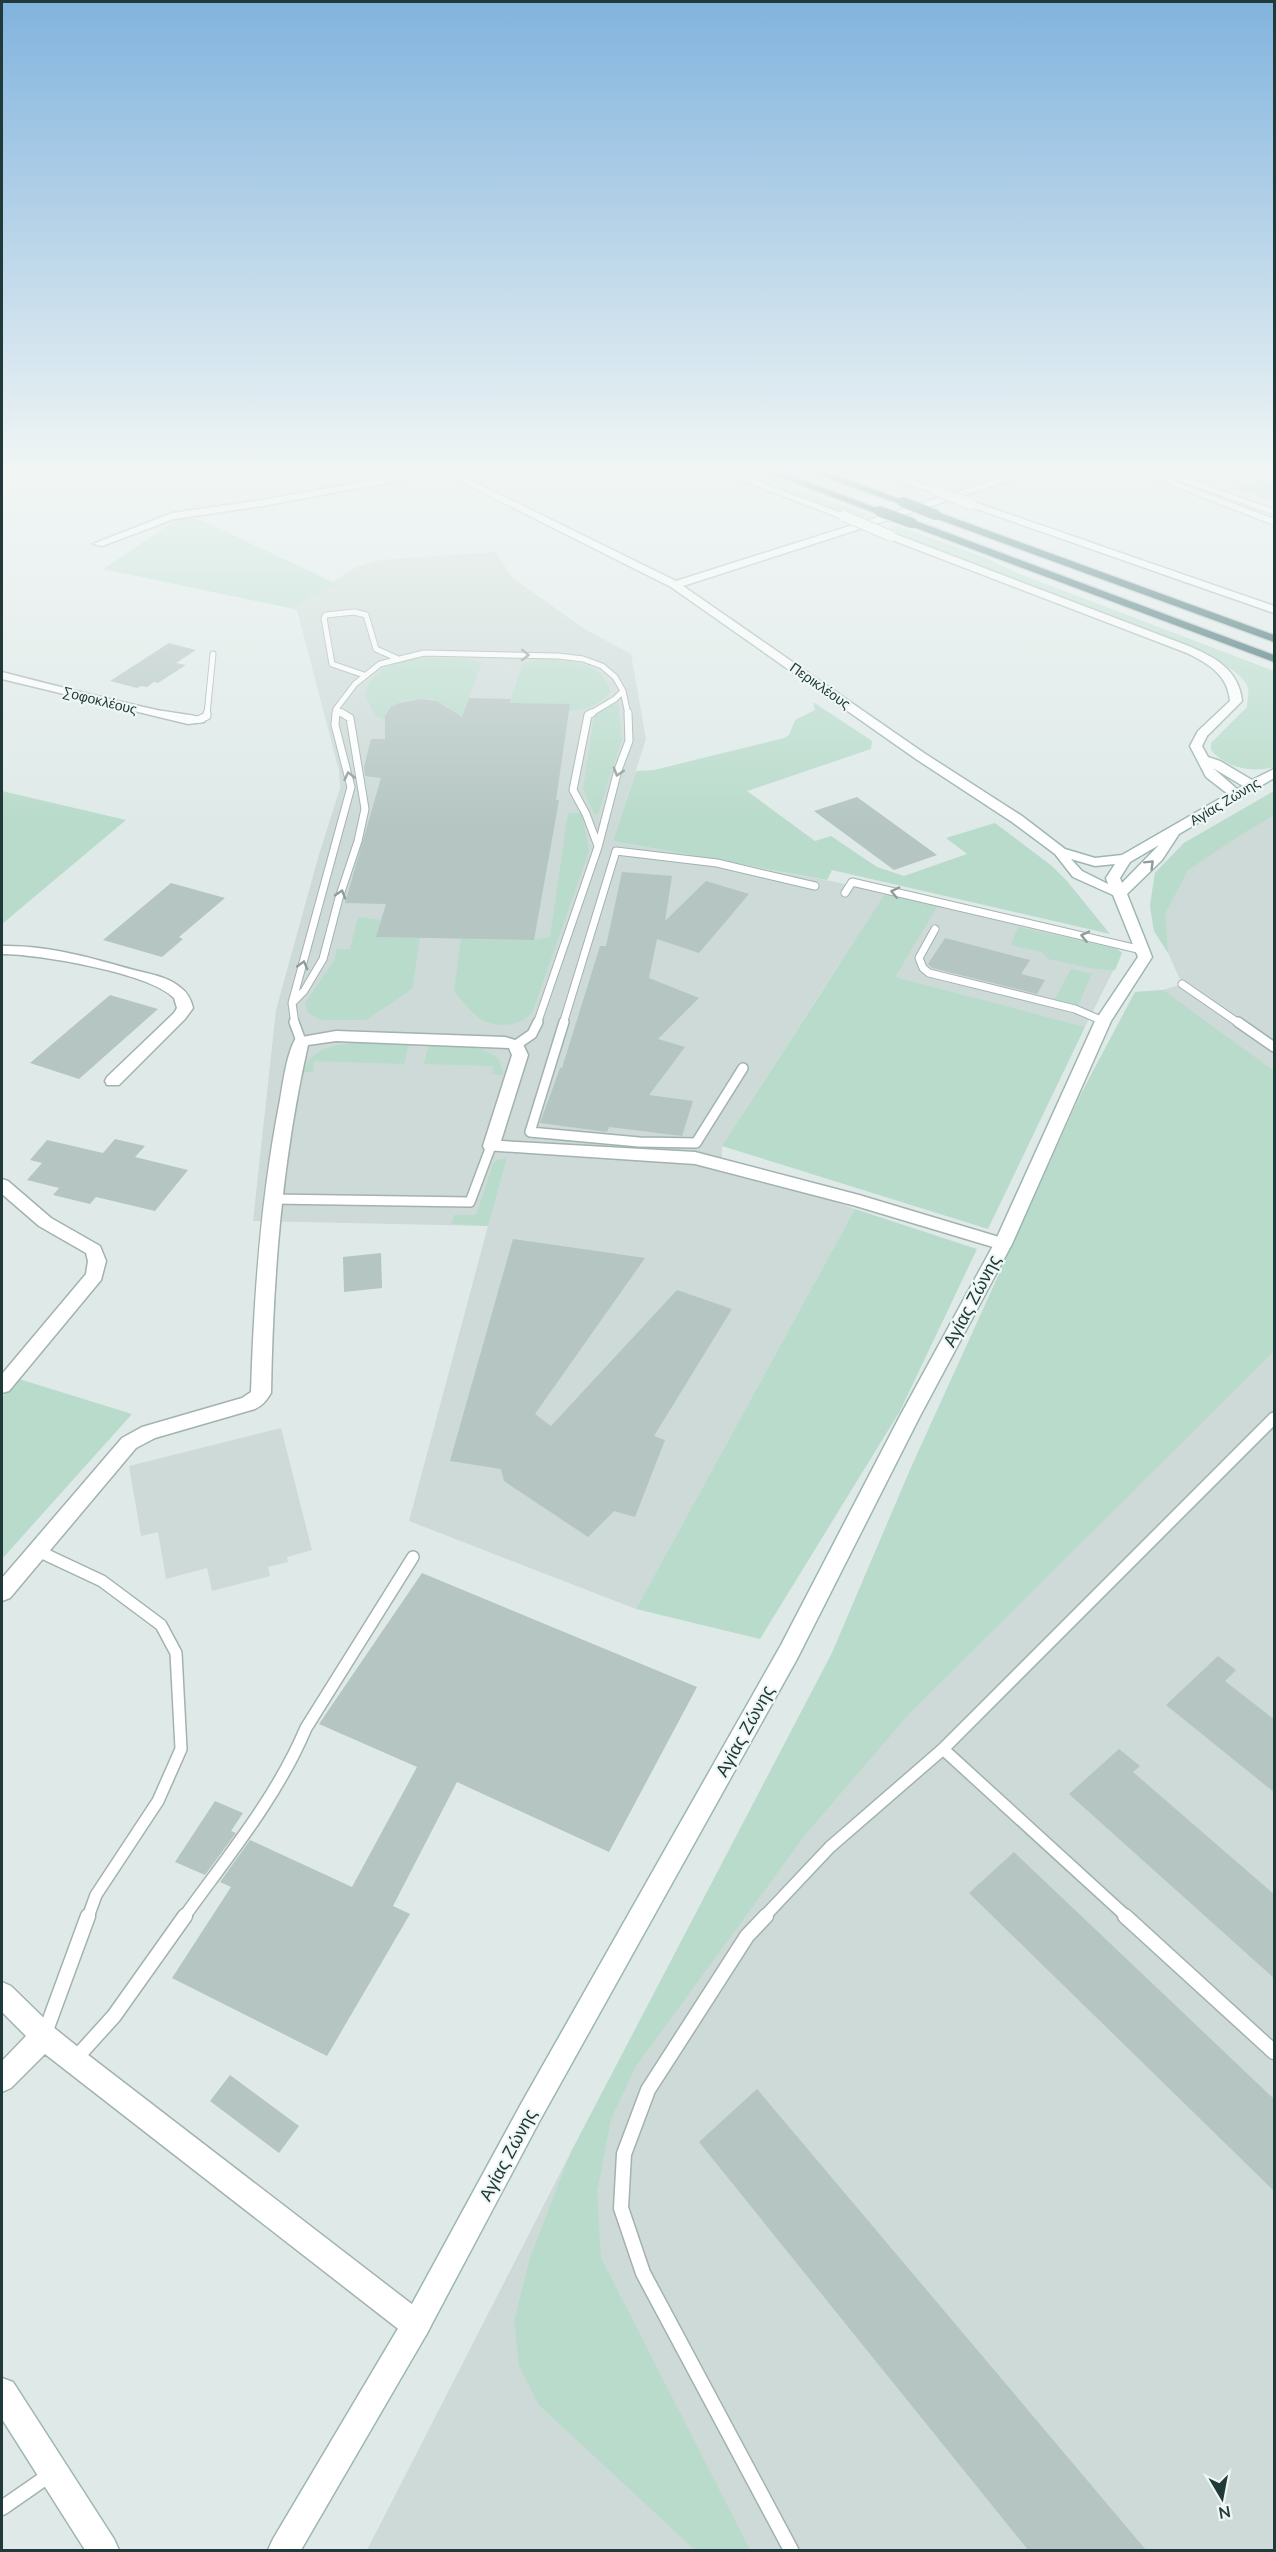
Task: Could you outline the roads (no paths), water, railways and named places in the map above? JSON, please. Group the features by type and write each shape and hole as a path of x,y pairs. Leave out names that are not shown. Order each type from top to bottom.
{"highway":[{"path":"1088,589 1274,659"},
{"path":"1140,589 1275,639"}],"street":[{"name":"Περικλέους","path":"681,589 920,756 1017,819 1067,855 1065,863 1082,877 1120,893"},
{"path":"1030,589 1182,647 1213,662 1230,678 1236,692 1236,701 1200,736 1196,743 1198,752 1210,774 1236,794"},
{"path":"1215,589 1275,610"},
{"name":"Σοφοκλέους","path":"2,676 145,711 189,720 200,719"},
{"path":"1204,760 1231,772 1252,786"},
{"path":"1231,772 1275,772"},
{"name":"Αγίας Ζώνης","path":"1125,859 1176,832 1275,772"},
{"path":"1120,893 1157,857 1176,832"},
{"path":"1067,855 1105,862 1125,859"},
{"path":"1125,859 1113,878 1142,950"},
{"path":"2,950 38,951 63,955 146,978 176,991 184,1000 185,1008 180,1016 113,1081"},
{"name":"Αγίας Ζώνης","path":"284,2550 416,2325 530,2113 789,1652 910,1416 1003,1244 1103,1021 1145,957 1142,950"},
{"path":"2,1592 129,1443 149,1432 248,1404 256,1400 261,1393 270,1214 284,1115 301,1041 336,1036 505,1042 516,1045 520,1054 491,1146 694,1158 859,1201 1003,1244"},
{"path":"2,1185 45,1222 94,1250 97,1261 95,1276 2,1386"},
{"path":"2,1995 44,2036 74,2060 416,2325"},
{"path":"2,2079 44,2036"},
{"path":"2,2393 103,2550"}],"lane":[{"path":"364,675 332,664 324,618 327,615 354,612 366,615 376,649 396,658"},
{"path":"301,1041 292,1016 292,1003 351,787 335,725 336,709 364,675 380,664 396,658 424,653 575,658 602,666 615,677 623,691 628,710 629,741 618,770 598,847 542,1014 532,1034 516,1045"},
{"path":"200,719 207,716 213,654"},
{"path":"598,847 586,814 573,790 588,715 615,699 623,691"},
{"path":"292,1003 304,991 323,959 339,898 358,841 365,809 350,718 336,709"},
{"path":"743,1068 696,1143 639,1142 530,1132 616,851 717,863 815,886"},
{"path":"845,893 852,882 1142,950"},
{"path":"936,929 917,962 920,968 929,974 1075,1009 1103,1021"},
{"path":"1182,984 1275,1047"},
{"path":"272,1199 470,1202 491,1146"},
{"path":"791,2550 643,2273 621,2208 624,2154 648,2090 747,1936 830,1847 943,1749 1275,1418"},
{"path":"36,1550 102,1581 161,1625 176,1653 181,1749 158,1801 96,1895 44,2036"},
{"path":"74,2060 114,2016 272,1794 293,1759 306,1728 413,1557"},
{"path":"943,1749 1275,2052"},
{"path":"2,2508 53,2472"}]}
